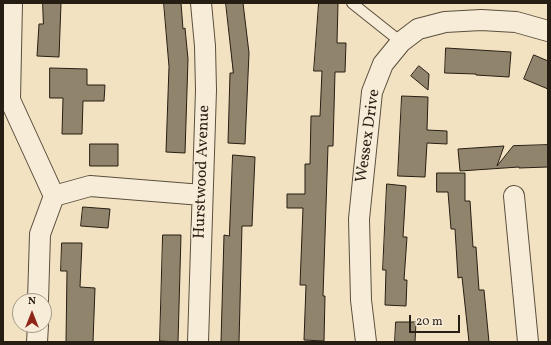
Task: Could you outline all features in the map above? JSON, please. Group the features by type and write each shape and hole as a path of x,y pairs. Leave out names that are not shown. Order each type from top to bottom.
{"street":[{"path":"12,3 6,100 54,196 40,234 38,293"},
{"name":"Hurstwood Avenue","path":"198,342 206,90 205,46 201,3"},
{"name":"Wessex Drive","path":"366,342 361,300 359,219 372,92 383,64 400,42 418,29 445,22 481,20 516,22 548,31"},
{"path":"54,196 90,186 202,195"},
{"path":"514,196 528,342"}],"lane":[{"path":"352,3 400,42"}],"building":[{"path":"43,3 61,3 59,57 37,56 39,24 43,24"},
{"path":"164,3 181,3 183,29 185,28 188,59 185,153 166,152 169,67"},
{"path":"226,3 243,3 249,53 245,144 228,143 230,73 233,73"},
{"path":"319,3 338,3 337,43 346,43 345,72 335,72 333,146 328,146 323,296 325,296 324,341 304,340 306,285 300,285 303,208 287,208 287,194 305,194 305,164 310,164 311,116 320,116 322,71 314,71"},
{"path":"446,48 511,52 509,77 445,73"},
{"path":"534,55 548,61 548,89 524,79"},
{"path":"419,66 429,74 428,90 411,76"},
{"path":"50,68 87,69 87,85 105,85 104,101 83,101 82,134 62,134 63,98 50,98"},
{"path":"402,96 428,97 427,130 447,131 447,144 427,143 425,177 398,176"},
{"path":"90,144 118,144 118,166 90,166"},
{"path":"548,145 548,167 519,167 460,171 458,149 504,146 497,166 513,146"},
{"path":"233,155 255,157 252,226 242,226 239,342 221,342 224,235 229,236"},
{"path":"437,173 465,173 465,201 470,201 473,247 476,247 479,290 484,290 489,342 469,342 462,277 458,278 455,229 451,229 448,192 437,192"},
{"path":"387,184 406,186 403,237 407,237 404,280 407,280 406,306 385,305 386,270 383,270"},
{"path":"83,207 110,209 108,228 81,226"},
{"path":"163,235 181,235 178,342 160,341"},
{"path":"62,243 82,243 80,287 95,288 93,342 66,342 67,271 61,271"},
{"path":"396,322 416,322 415,342 395,342"}]}
